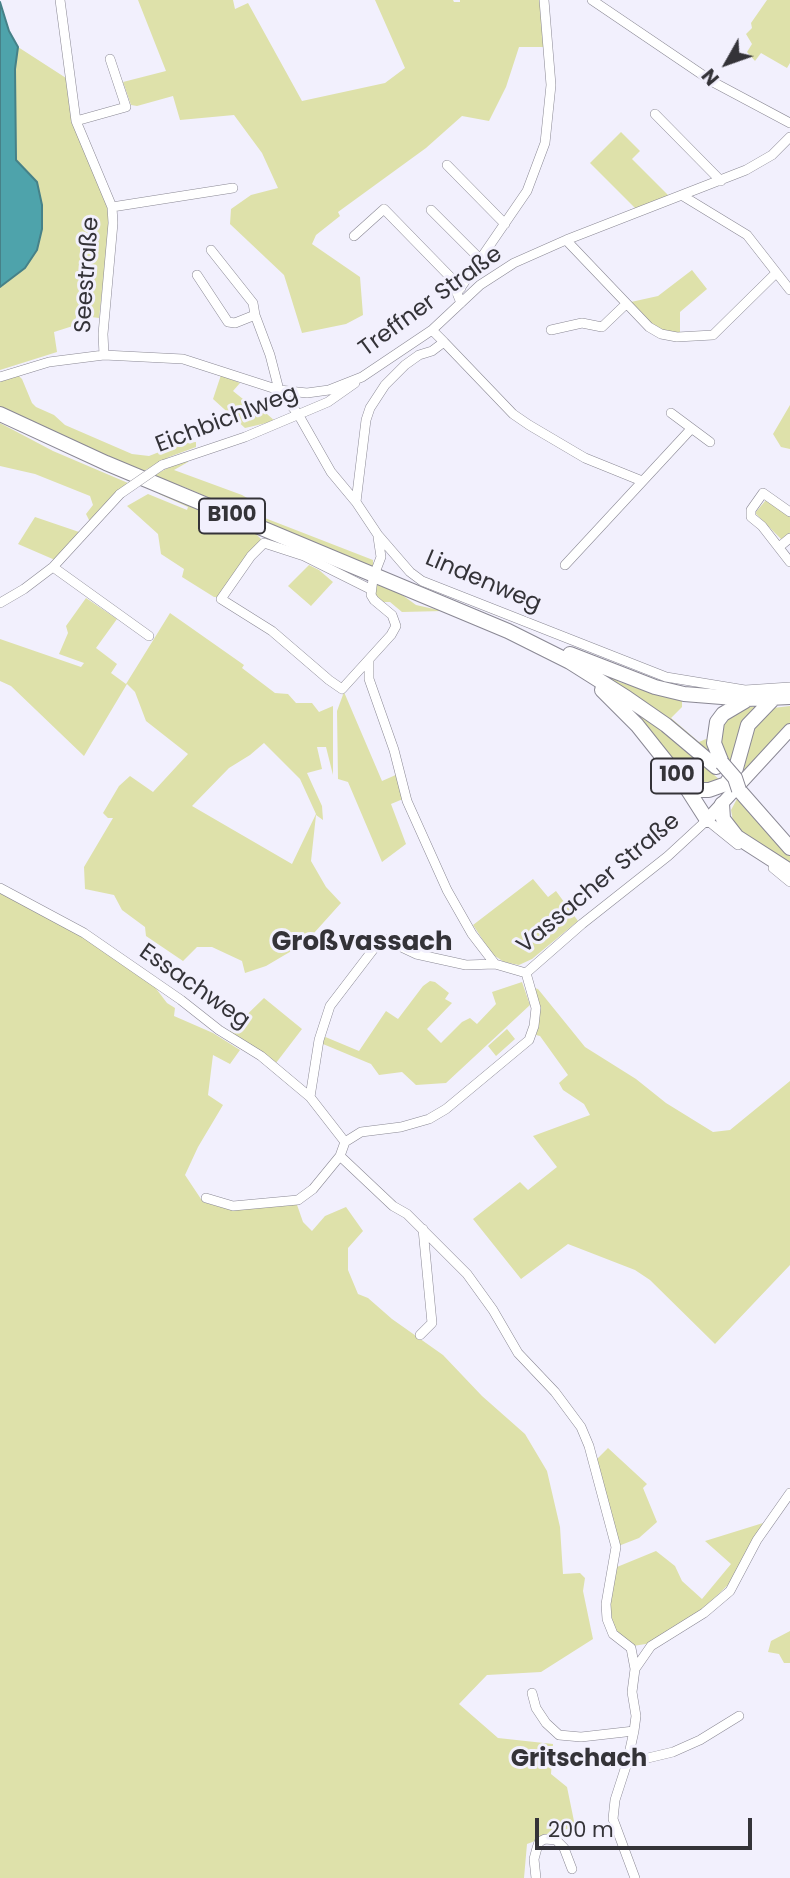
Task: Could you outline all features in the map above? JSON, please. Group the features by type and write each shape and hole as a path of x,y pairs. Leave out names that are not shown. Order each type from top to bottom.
{"main road":[{"name":"B100","path":"0,414 106,463 508,631 570,662 650,713 719,765"},
{"path":"508,631 522,631 602,667 655,687 684,694 747,699 790,697"},
{"name":"100","path":"570,662 578,674 598,686 638,724 684,785 706,820"},
{"name":"100","path":"684,785 698,790 709,790 726,784 736,768 748,725 774,698"},
{"name":"100","path":"747,699 723,714 717,722 714,743 719,765 735,778 740,790 790,848"},
{"name":"Vassacher Straße","path":"706,820 790,730"},
{"name":"100","path":"722,804 723,819 737,837 790,871"}],"street":[{"name":"Seestraße","path":"60,0 76,121 112,207 113,223 103,334 104,355"},
{"path":"461,303 457,293 527,191 545,143 551,85 544,0"},
{"path":"592,0 713,82 790,123"},
{"path":"76,121 126,107 110,59"},
{"path":"655,114 721,181"},
{"name":"Treffner Straße","path":"0,377 49,362 104,355 183,359 279,390 319,393 362,377 432,330 494,275 566,240 721,181 772,155 790,137"},
{"path":"447,165 505,224"},
{"path":"112,207 233,188"},
{"path":"683,196 747,235 789,286"},
{"path":"354,236 384,209 461,288"},
{"path":"430,210 481,260"},
{"path":"566,240 649,327 661,334 693,338 713,335 776,273"},
{"path":"211,250 253,303 279,390"},
{"path":"197,275 228,322 235,324 255,315"},
{"path":"551,330 582,323 602,327 626,304"},
{"path":"432,330 513,414 585,458 642,481"},
{"path":"356,502 366,420 376,396 405,365 444,342"},
{"name":"Eichbichlweg","path":"0,603 53,567 120,494 139,478 162,464 246,437 328,402 362,377"},
{"name":"Lindenweg","path":"279,390 298,414 328,467 356,502 378,536 401,563 422,580 666,677 745,690 790,687"},
{"path":"671,413 710,442"},
{"path":"565,565 691,429"},
{"path":"790,512 763,493 751,510 751,517 790,562"},
{"path":"375,576 312,560 264,543 251,556 221,599 272,631 329,681 342,689 369,661 396,626 392,615 374,600 380,545 378,536"},
{"path":"779,547 790,538"},
{"path":"375,576 392,561 401,563"},
{"path":"53,567 149,636"},
{"path":"369,661 369,679 394,750 407,801 447,890 472,934 495,964"},
{"path":"706,820 790,882"},
{"name":"Vassacher Straße","path":"345,1142 361,1132 401,1127 429,1119 446,1109 529,1040 536,1008 526,973 582,924 668,856 706,820"},
{"name":"Essachweg","path":"0,888 83,933 181,1000 219,1030 261,1056 310,1097 345,1142"},
{"path":"310,1097 319,1040 330,1006 382,938 416,954 466,965 495,964 526,973"},
{"path":"206,1198 233,1206 298,1200 313,1189 340,1156 345,1142"},
{"path":"340,1156 393,1206 407,1214 467,1274 494,1310 518,1353 555,1392 581,1427 589,1446 616,1548 606,1604 607,1619 613,1634 631,1648 651,1646 704,1613 730,1591 757,1540 790,1493"},
{"path":"420,1335 432,1322 423,1229"},
{"path":"635,1669 651,1646"},
{"path":"631,1648 635,1669 632,1692 636,1716 627,1763 615,1800 613,1819 635,1878"},
{"path":"532,1693 536,1708 546,1723 559,1735 580,1737 634,1731"},
{"path":"627,1763 673,1752 700,1740 740,1716"},
{"path":"536,1878 534,1859 540,1842 545,1839 556,1840 564,1848 572,1869"}],"green space":[{"path":"138,0 233,0 235,9 248,3 302,101 385,83 405,68 375,0 542,0 544,47 519,47 506,87 489,121 462,116 426,148 338,212 340,216 316,235 312,244 360,277 363,315 346,324 302,333 284,275 230,224 231,209 251,195 278,188 262,153 234,115 180,120 173,96 137,106 131,105 123,82 166,71"},
{"path":"767,0 790,0 790,63 787,68 761,53 755,61 747,52 752,44 746,34"},
{"path":"18,47 66,78 75,128 108,205 110,225 99,318 76,315 76,325 54,332 57,352 0,370 0,287 8,282 37,182 16,160 15,69"},
{"path":"621,132 640,151 632,159 669,196 636,209 590,163"},
{"path":"692,270 707,289 680,312 680,335 657,329 631,302 658,296"},
{"path":"221,375 240,383 233,391 248,403 251,400 275,421 245,428 213,399"},
{"path":"19,376 36,407 54,415 65,425 132,454 149,456 182,443 196,442 196,447 169,457 142,472 0,408 0,381"},
{"path":"790,405 790,449 781,447 773,434"},
{"path":"0,423 53,451 128,483 117,491 90,522 86,514 93,505 90,496 35,474 0,466"},
{"path":"186,459 188,462 174,470 242,495 259,505 252,513 373,560 373,568 184,487 152,476"},
{"path":"164,493 253,531 261,539 217,597 182,577 184,569 161,554 158,534 127,506 148,494 187,510 188,507 159,494"},
{"path":"766,500 790,516 790,535 782,540 755,513"},
{"path":"35,517 82,533 55,560 18,544"},
{"path":"309,565 333,582 311,606 288,586"},
{"path":"376,581 394,589 416,605 443,611 402,612 390,602 382,602 376,595"},
{"path":"86,598 117,619 96,648 117,664 111,673 126,684 170,613 244,665 242,668 275,693 288,694 296,703 312,703 319,712 333,706 333,775 326,747 317,747 322,769 307,773 322,806 323,820 316,815 311,861 326,887 341,903 305,943 266,966 245,973 242,961 212,947 197,947 183,961 146,936 145,927 122,910 114,895 85,889 84,867 113,818 108,818 103,813 119,786 130,776 153,792 188,754 146,721 135,692 127,684 84,756 11,686 0,681 0,639 81,667 84,663 59,654 68,633 66,626","holes":["264,743 300,779 316,814 292,864 192,806 229,768"]},
{"path":"603,671 615,676 619,682 682,701 682,707 671,718 699,742 709,740 711,755 600,675"},
{"path":"344,692 382,781 398,774 403,799 391,804 406,844 382,862 348,782 338,779 337,711"},
{"path":"626,702 663,728 722,782 696,785 684,777"},
{"path":"760,705 733,768 723,758 717,732 732,711"},
{"path":"790,706 790,726 741,778 737,774 750,729 773,708"},
{"path":"738,797 790,854 790,867 734,827 731,810"},
{"path":"533,879 548,897 556,891 578,921 532,959 519,965 504,962 492,954 473,925"},
{"path":"0,891 33,911 68,927 151,982 167,1003 175,1008 174,1016 213,1033 240,1050 230,1064 213,1055 208,1095 223,1105 185,1175 203,1202 228,1209 296,1202 303,1222 312,1231 325,1216 346,1207 363,1231 348,1248 348,1270 358,1294 368,1298 392,1319 443,1355 482,1396 525,1434 547,1471 560,1527 563,1574 580,1573 585,1578 583,1591 593,1639 541,1672 487,1675 459,1704 498,1738 553,1744 551,1774 567,1787 575,1826 527,1844 524,1878 0,1878"},
{"path":"430,981 449,993 445,999 452,1003 427,1029 441,1043 462,1022 470,1018 477,1024 496,1004 492,992 522,982 530,1005 446,1083 416,1085 402,1072 379,1075 371,1064 323,1044 323,1036 359,1051 386,1011 398,1019 423,986"},
{"path":"534,988 538,989 585,1047 713,1132 730,1130 790,1081 790,1265 715,1344 650,1280 635,1270 568,1244 521,1279 473,1219 520,1182 528,1190 557,1167 533,1136 590,1115 584,1104 563,1090 559,1083 568,1075 540,1036 536,1035 540,1015"},
{"path":"264,998 302,1029 276,1063 228,1033"},
{"path":"507,1029 515,1039 496,1056 488,1046"},
{"path":"608,1448 647,1484 643,1488 657,1522 639,1538 621,1545 616,1544 596,1460"},
{"path":"763,1523 728,1585 704,1608 652,1643 633,1646 614,1630 608,1604 617,1567 656,1551 675,1566 682,1581 702,1599 731,1564 705,1541"},
{"path":"790,1631 790,1663 784,1663 779,1654 768,1652 771,1641"}],"water":[{"path":"0,2 9,31 18,47 15,69 16,160 37,182 42,205 42,229 37,250 25,268 0,287"}],"district":[{"name":"Großvassach","path":"362,943"},
{"name":"Gritschach","path":"579,1760"}]}
